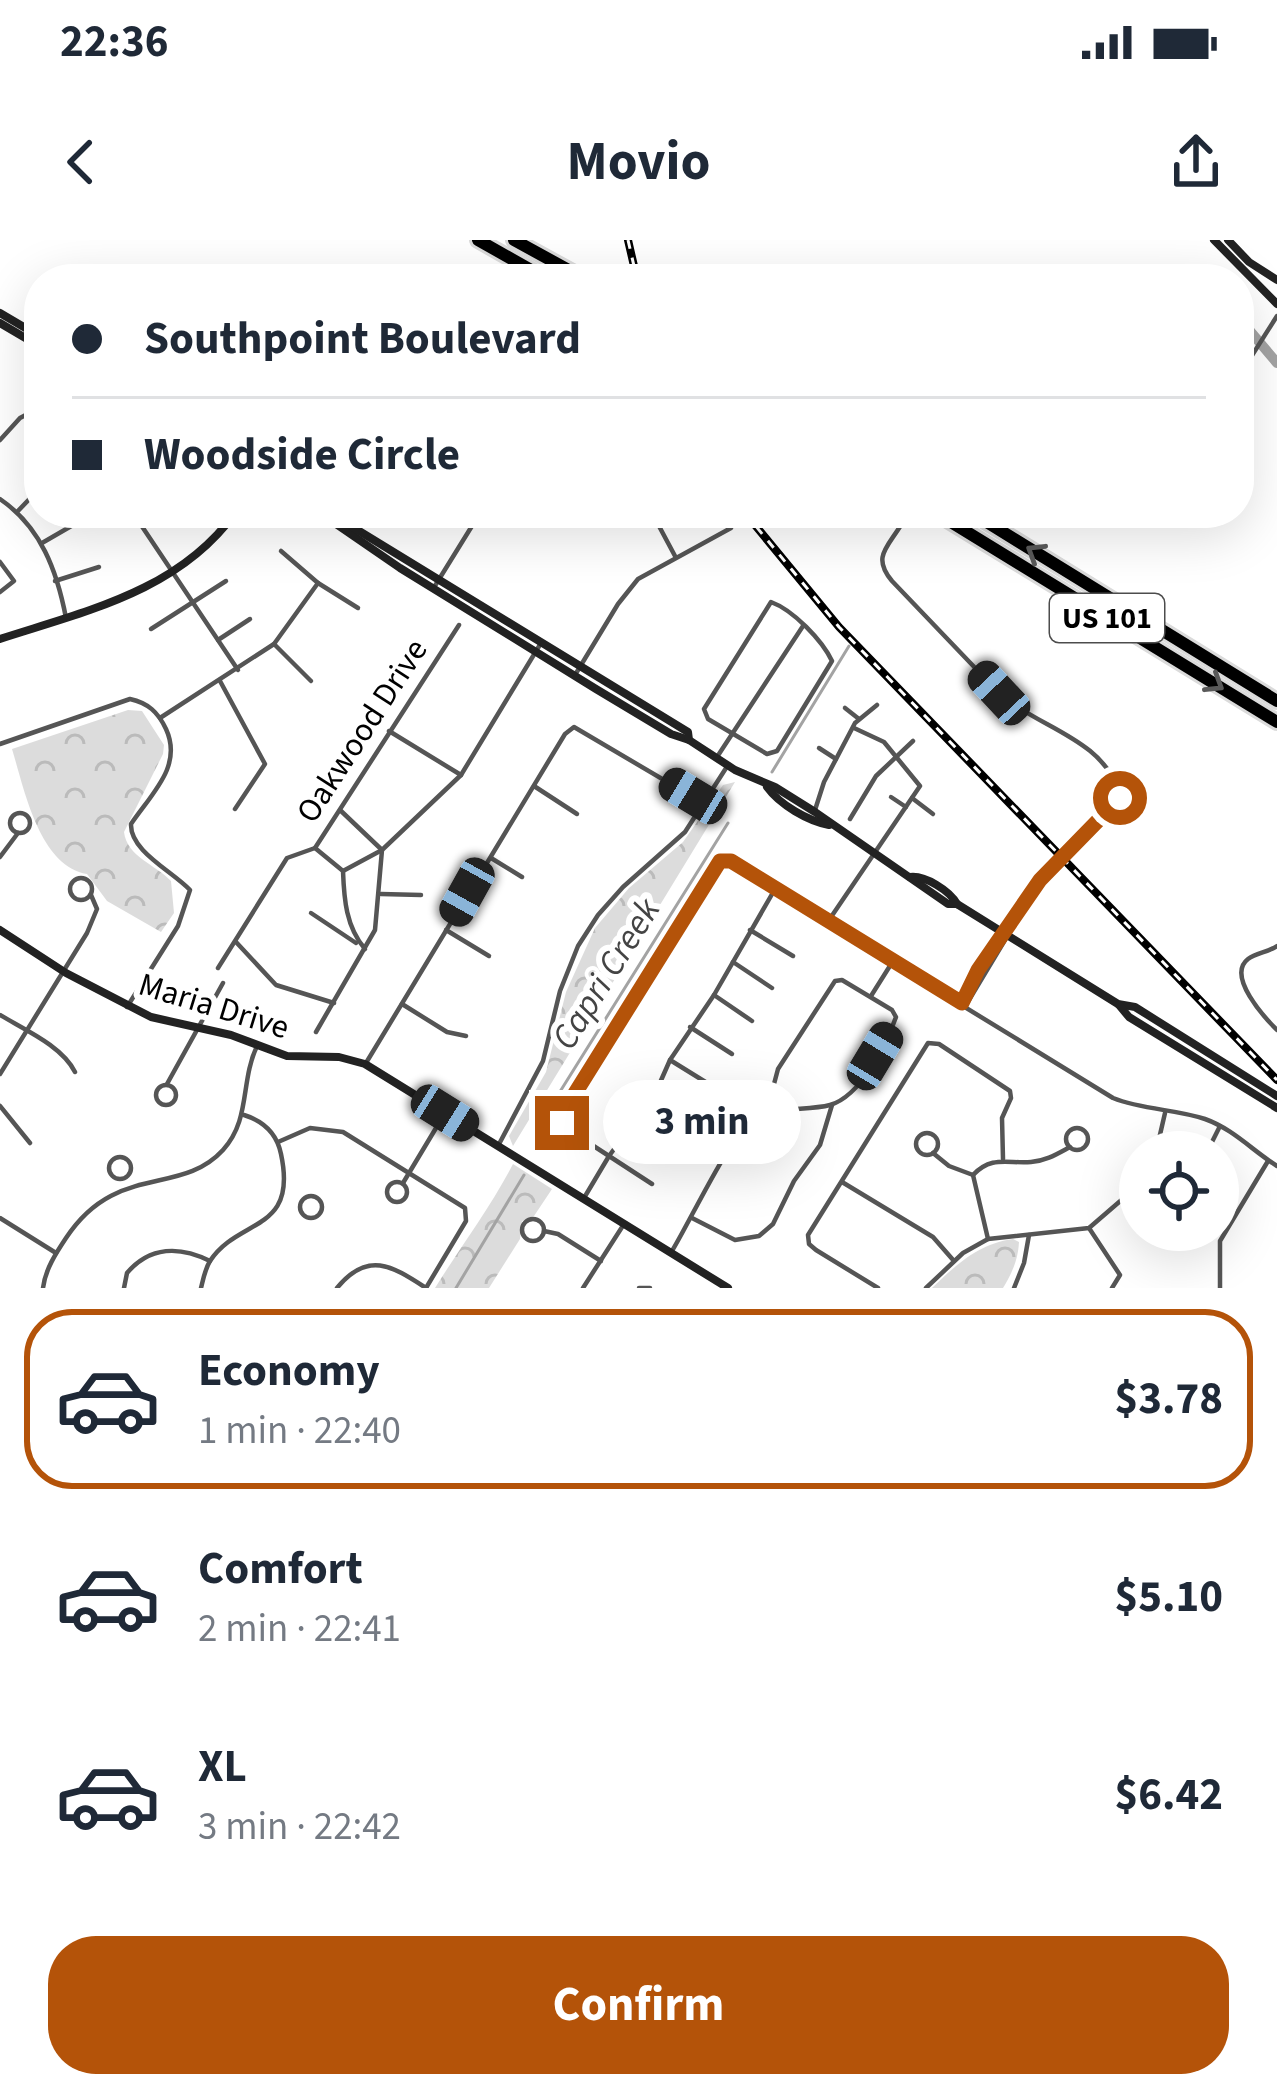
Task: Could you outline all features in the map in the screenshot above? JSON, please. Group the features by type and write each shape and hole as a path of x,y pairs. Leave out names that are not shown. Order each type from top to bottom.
{"highway":[{"path":"478,240 520,264"},
{"path":"514,240 558,264"},
{"name":"US 101","path":"960,528 1277,722"},
{"name":"US 101","path":"996,528 1277,701"}],"main road":[{"path":"1214,240 1238,264"},
{"path":"1228,240 1253,264"},
{"path":"1254,281 1277,304"},
{"path":"0,639 137,593 200,554 222,528"},
{"path":"338,528 433,589 539,647"},
{"path":"353,528 440,579 671,734 815,812 910,877 918,876 952,896 956,904 1118,1004 1129,1018 1277,1108"},
{"path":"766,786 774,797 809,819 831,825"},
{"name":"Maria Drive","path":"0,930 128,1006 287,1056 339,1057 365,1064 728,1288"},
{"path":"1118,1004 1135,1007 1277,1096"}],"street":[{"path":"1254,352 1277,316"},
{"path":"0,440 24,416"},
{"path":"27,528 42,543 66,618"},
{"path":"42,543 68,528"},
{"path":"143,528 238,670"},
{"path":"433,589 471,528"},
{"path":"660,528 675,556"},
{"path":"577,672 635,582 731,528"},
{"path":"899,528 881,558 892,581 999,693 1090,748 1120,792 1113,808 1040,880 964,1004"},
{"path":"280,551 358,608"},
{"path":"0,562 14,581 0,592"},
{"path":"55,581 99,567"},
{"path":"151,629 226,581"},
{"path":"160,718 274,644 318,583"},
{"path":"778,603 828,652 830,670 777,751 767,754 733,734 708,719 705,704 766,605 778,603"},
{"path":"218,640 250,619"},
{"name":"Oakwood Drive","path":"218,968 287,858 316,848 458,625"},
{"path":"716,758 802,626"},
{"path":"274,644 311,680"},
{"path":"343,871 382,850 461,775 539,647"},
{"path":"220,681 265,764 236,809"},
{"path":"0,744 130,699 145,702 160,718 174,748 172,763 131,824 131,835 190,890 178,926 128,1006"},
{"path":"815,812 836,759 859,719 878,705"},
{"path":"845,708 859,719"},
{"path":"365,1064 574,727 704,802"},
{"path":"828,921 919,782 884,742 854,728"},
{"path":"389,731 461,775"},
{"path":"850,819 876,776 914,741"},
{"path":"819,748 836,759"},
{"path":"498,1146 543,1061 560,991 578,946 622,887 666,852 728,766"},
{"path":"534,786 577,814"},
{"path":"891,797 906,807"},
{"path":"912,798 933,814"},
{"path":"316,1032 375,930 381,894 382,850 340,810"},
{"path":"0,857 19,833"},
{"path":"316,848 343,871 348,916 354,936 365,949"},
{"path":"491,858 522,877"},
{"path":"652,1184 566,1128 561,1118 720,861 731,861 1113,1097 1206,1120 1277,1166"},
{"path":"584,1198 655,1094 670,1060 715,995 775,889"},
{"path":"381,894 421,895"},
{"path":"0,1075 66,973 94,918 97,909 91,895"},
{"path":"310,913 365,949"},
{"path":"446,930 489,956"},
{"path":"750,930 793,956"},
{"path":"236,942 276,985 334,1003"},
{"path":"1277,946 1246,959 1243,967 1245,988 1277,1030"},
{"path":"871,996 893,961"},
{"path":"733,962 772,988"},
{"path":"671,1252 751,1120 774,1112 832,1105 859,1084 896,1017 871,996 842,980 835,981 778,1069 774,1112"},
{"path":"167,1084 223,982"},
{"path":"715,995 752,1021"},
{"path":"402,1004 447,1032 466,1036"},
{"path":"0,1015 70,1061 75,1072"},
{"path":"690,1028 732,1054"},
{"path":"878,1288 809,1244 808,1235 928,1043 939,1044 1010,1091 1012,1098 1001,1118 1003,1159"},
{"path":"43,1288 56,1253 88,1209 124,1183 202,1168 231,1140 244,1115 245,1078 257,1046"},
{"path":"670,1060 712,1086"},
{"path":"655,1094 692,1119"},
{"path":"692,1218 735,1240 759,1236 773,1224 794,1181 820,1145 832,1105"},
{"path":"0,1106 30,1143"},
{"path":"1161,1131 1165,1112"},
{"path":"403,1183 445,1113"},
{"path":"201,1288 210,1261 265,1221 280,1197 284,1179 278,1142 262,1123 244,1115"},
{"path":"1218,1131 1220,1126"},
{"path":"278,1142 297,1131 328,1127 343,1132 465,1208 467,1214 426,1288 380,1264 352,1272 338,1288"},
{"path":"633,1127 671,1152"},
{"path":"973,1174 1003,1159 1044,1160 1070,1147"},
{"path":"933,1153 949,1166 973,1174"},
{"path":"1220,1288 1220,1241 1268,1161"},
{"path":"973,1174 988,1239"},
{"path":"842,1182 933,1238 954,1261"},
{"path":"280,1197 300,1203"},
{"path":"926,1288 954,1261 988,1239 1089,1228 1119,1202"},
{"path":"0,1218 56,1253"},
{"path":"583,1288 624,1224"},
{"path":"1089,1228 1117,1266 1120,1275 1112,1288"},
{"path":"544,1231 558,1234 601,1261"},
{"path":"1013,1288 1029,1235"},
{"path":"124,1288 127,1273 150,1254 185,1251 210,1261"},
{"path":"639,1288 650,1288"}],"green space":[{"path":"128,710 142,711 164,745 124,832 130,848 171,881 174,913 161,932 107,901 87,874 57,857 28,804 12,749"},
{"path":"735,782 513,1146 509,1136 546,1072 566,992 595,928 629,888 683,842 723,785"},
{"path":"513,1164 552,1189 534,1216 522,1221 520,1239 489,1288 435,1288 485,1211"},
{"path":"1013,1239 1019,1242 1017,1255 1003,1288 932,1288 979,1250"}],"waterway":[{"path":"1254,336 1277,363"},
{"name":"Capri Creek","path":"772,772 849,646"},
{"name":"Capri Creek","path":"531,1153 541,1122 728,823"},
{"name":"Capri Creek","path":"456,1288 524,1175"}],"railway":[{"path":"628,240 634,264"},
{"path":"757,528 839,627 1277,1080"}],"route":[{"path":"562,1123 564,1111 720,861 731,861 962,1003 978,970 1040,880 1120,798"}]}
